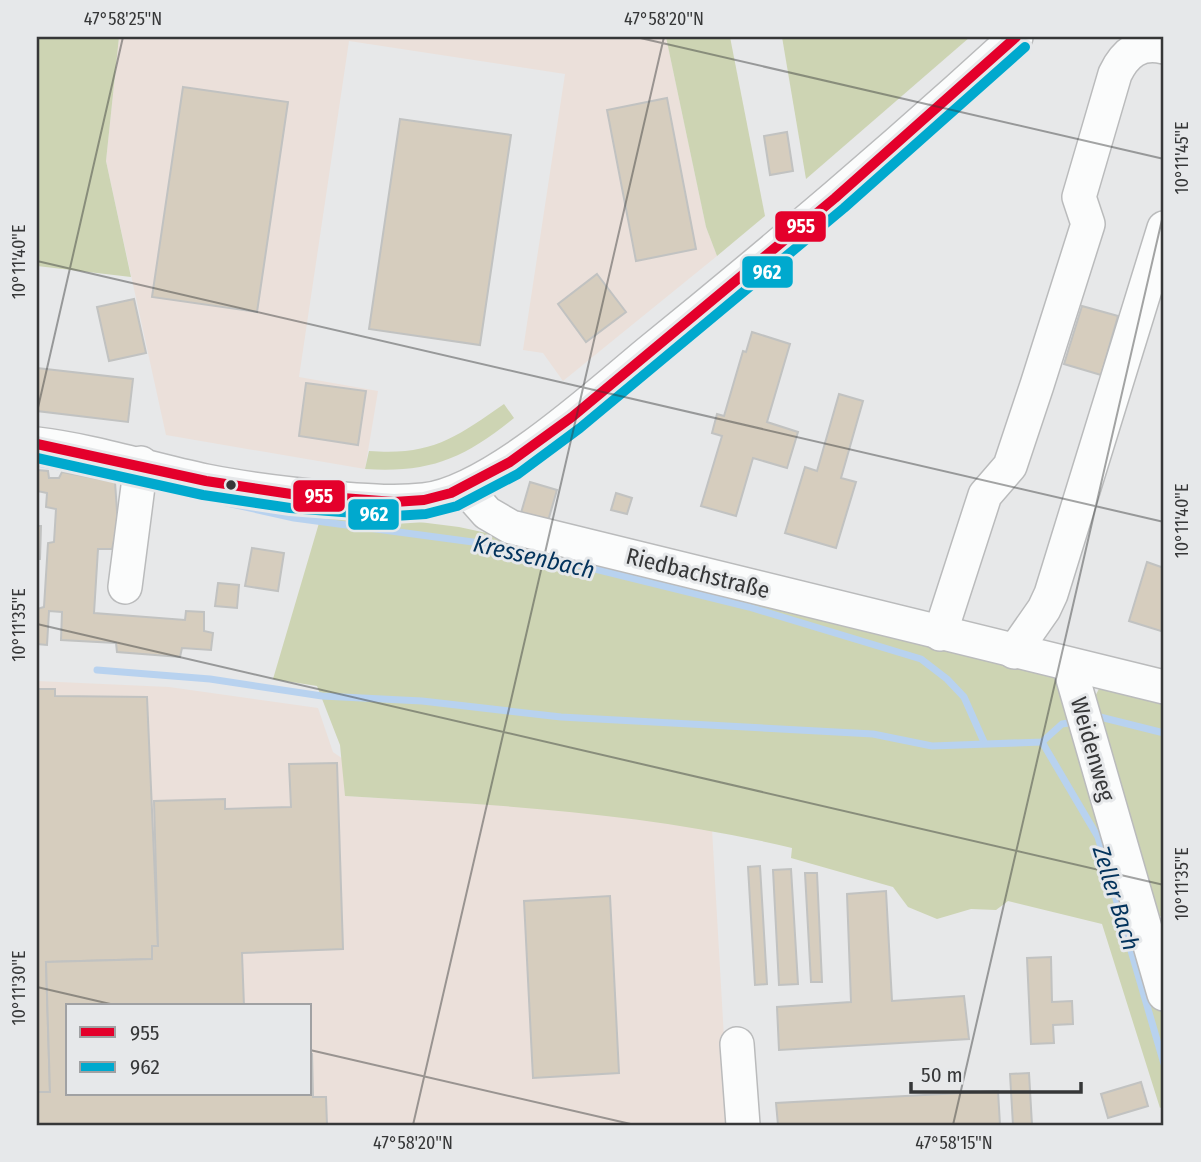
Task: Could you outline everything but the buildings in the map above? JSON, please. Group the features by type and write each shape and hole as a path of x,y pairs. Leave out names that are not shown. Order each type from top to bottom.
{"street":[{"path":"37,444 139,477 203,480 320,497 399,502 426,500 466,489 527,448 673,333 868,170 1016,37"},
{"path":"940,634 985,495 1010,467 1088,224 1079,198 1115,74 1122,59 1133,50 1150,43 1164,47"},
{"path":"1014,652 1044,609 1051,594 1164,228"},
{"path":"125,587 139,477"},
{"name":"Riedbachstraße","path":"466,489 488,513 511,527 1069,666 1164,687"},
{"name":"Weidenweg","path":"1069,666 1084,720 1152,918 1162,976"},
{"path":"737,1044 743,1125"}],"shaded area":[{"path":"119,37 666,37 706,227 717,256 563,381 543,353 523,350 565,74 349,41 299,377 378,391 365,469 166,435 106,161"},
{"path":"37,681 169,687 318,708 333,752 343,759 345,796 579,810 712,829 729,1125 37,1125"}],"green space":[{"path":"37,37 119,37 106,161 131,277 37,266"},
{"path":"666,37 730,37 765,216 717,256 706,227"},
{"path":"782,37 970,37 806,179"},
{"path":"504,404 514,418 462,453 445,460 409,468 365,469 369,451 409,451 441,442"},
{"path":"340,512 459,527 533,543 1059,673 1164,1018 1164,1106 1160,1108 1102,924 1008,901 996,910 971,909 937,919 908,907 893,887 791,858 792,848 680,826 570,812 345,796 340,745 317,686 273,679 319,523"},
{"path":"1100,687 1164,697 1164,918 1152,912 1092,702"}],"waterway":[{"name":"Kressenbach","path":"37,463 131,480"},
{"name":"Kressenbach","path":"146,484 172,490"},
{"name":"Kressenbach","path":"200,497 294,518 473,542 595,569 749,607 921,659 947,679 964,697 984,742"},
{"name":"Kressenbach","path":"97,670 210,679 322,696 422,701 561,717 873,734 932,746 1042,742 1062,724 1075,722"},
{"name":"Kressenbach","path":"1094,718 1100,717 1164,733"},
{"name":"Zeller Bach","path":"1042,742 1098,837 1164,1064"}],"transit line":[{"name":"955","path":"37,444 206,481 291,494 394,502 424,500 451,493 510,462 572,417 835,198 1016,37"},
{"name":"962","path":"37,458 203,495 290,508 394,516 426,514 457,506 518,474 580,428 844,208 1025,47"}]}
